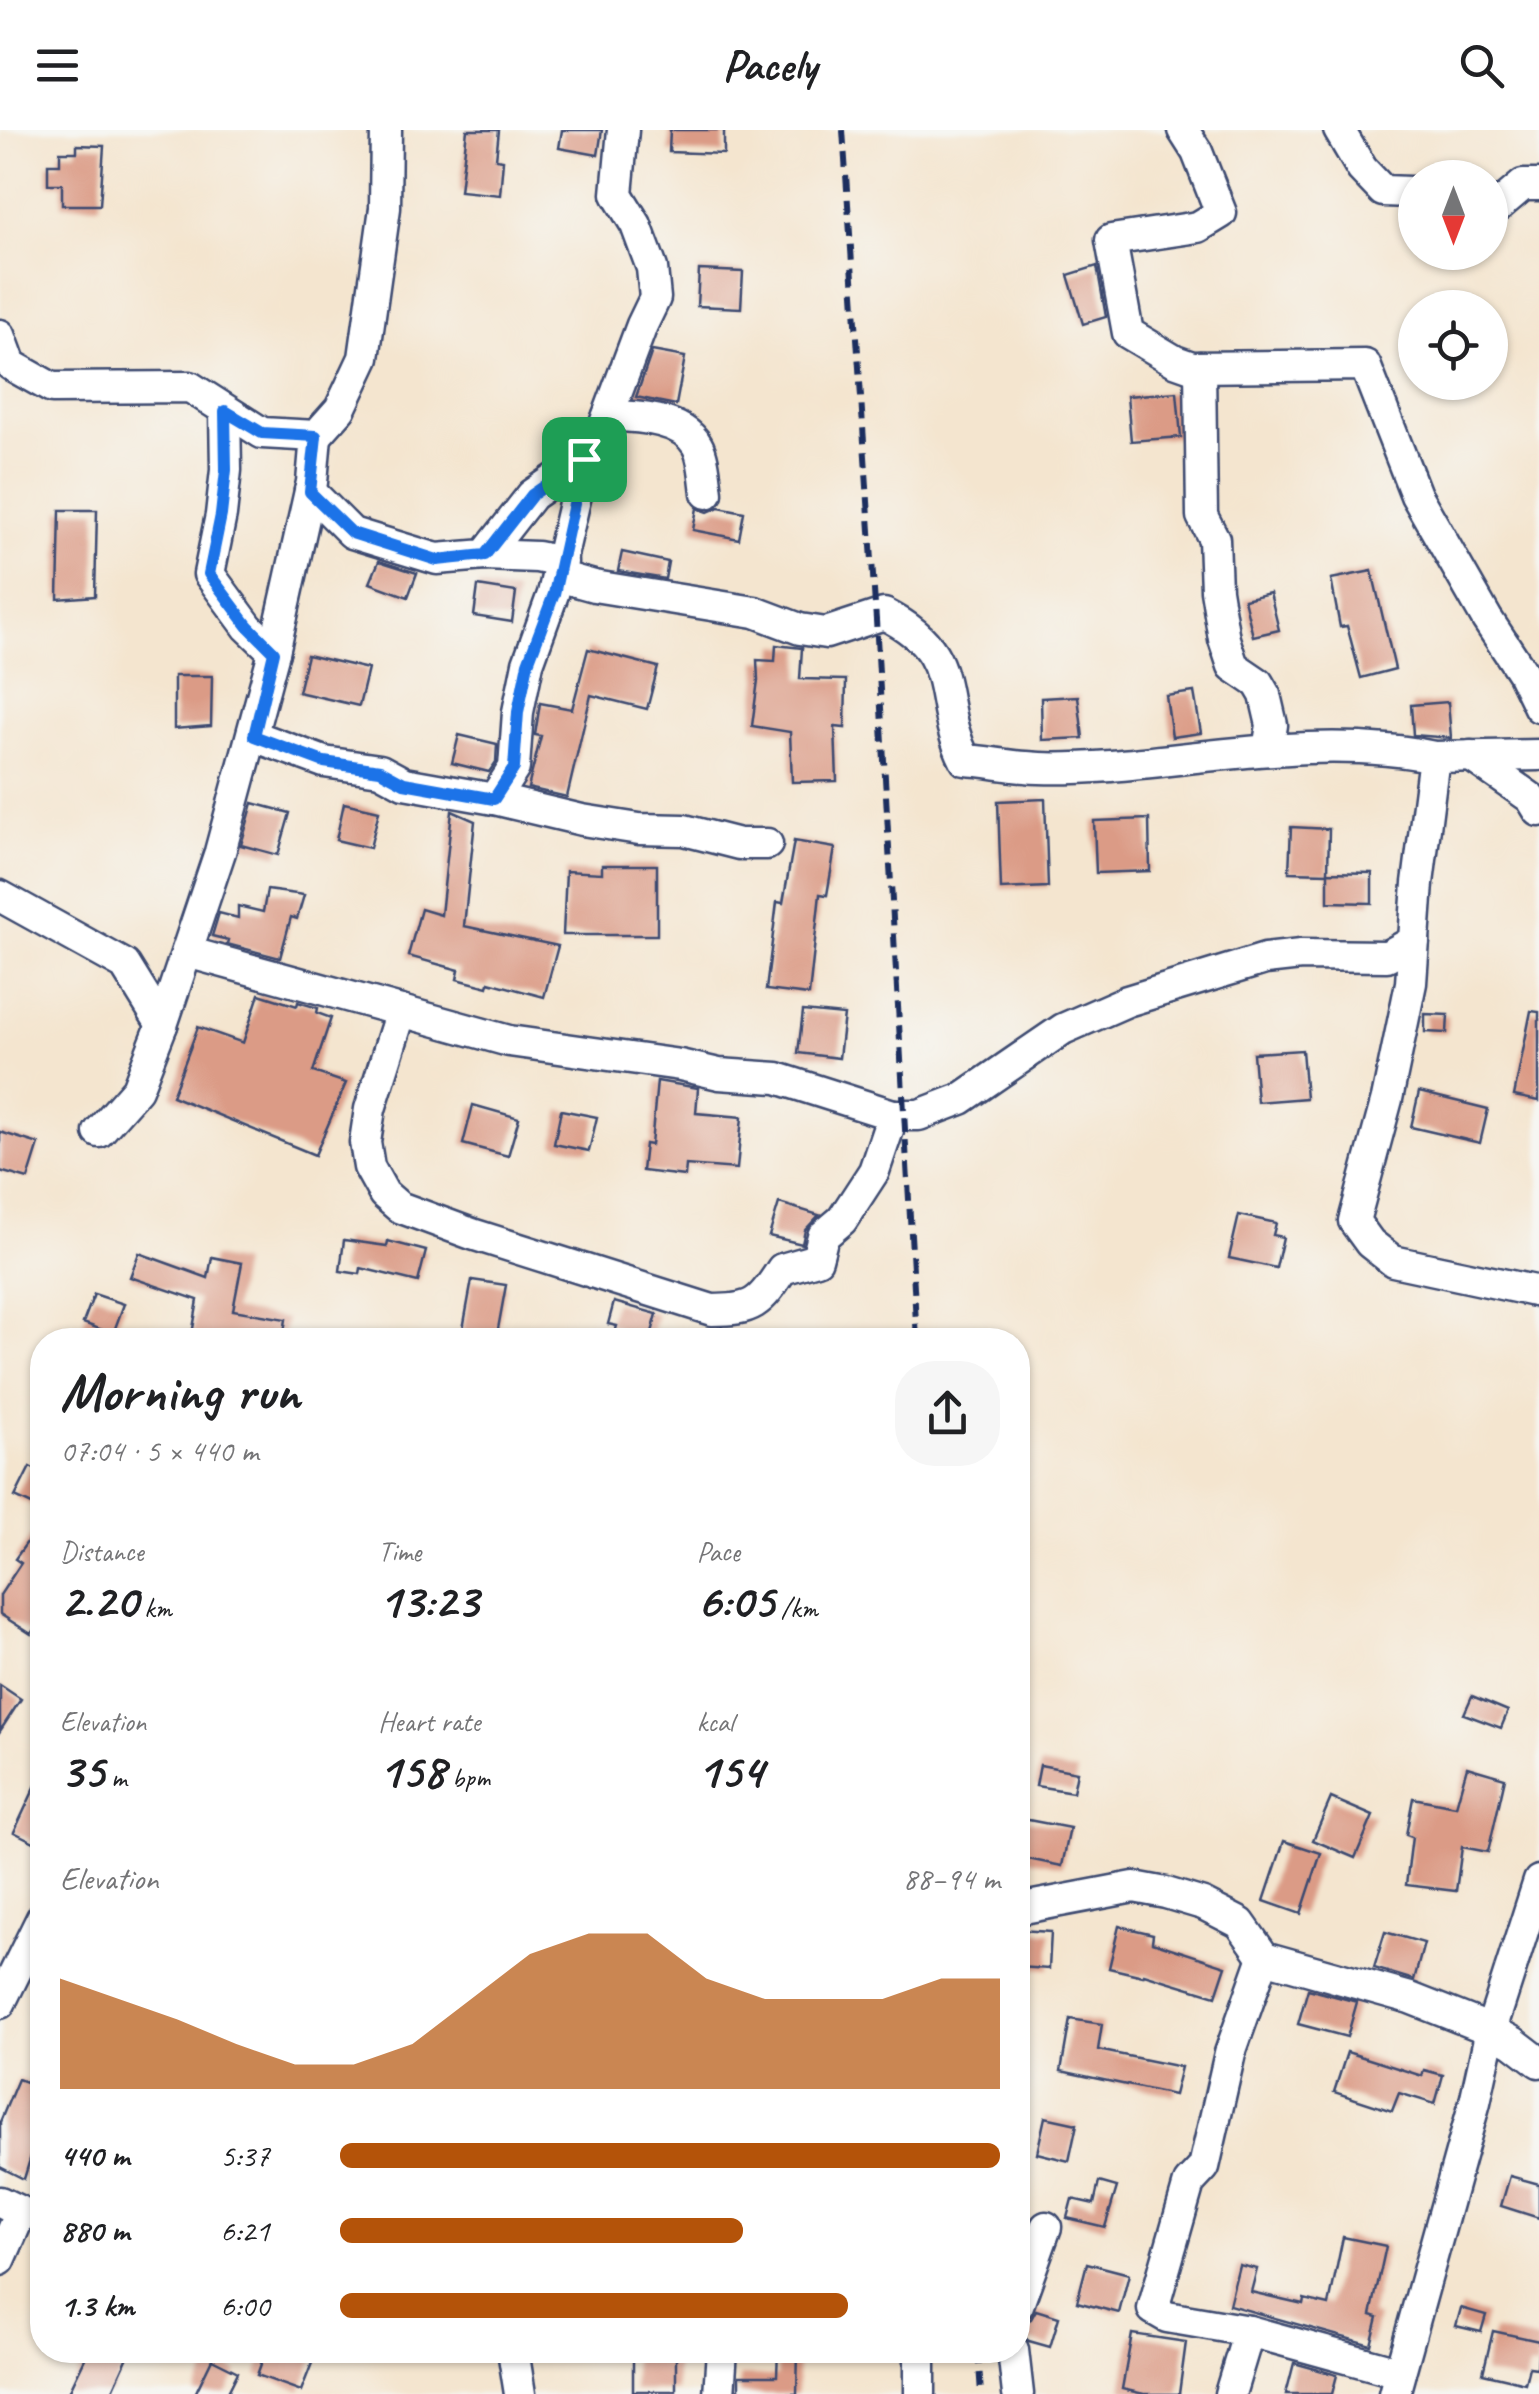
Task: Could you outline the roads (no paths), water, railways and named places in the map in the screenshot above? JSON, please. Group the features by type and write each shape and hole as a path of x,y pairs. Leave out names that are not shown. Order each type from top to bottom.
{"street":[{"path":"99,1132 136,1089 187,952 254,736 310,492 316,436 340,409 364,358 385,208 386,130"},
{"path":"494,799 514,768 518,712 528,663 560,569 584,459 608,416 655,298 652,268 636,225 617,194 623,130"},
{"path":"1183,130 1197,152 1222,212 1198,227 1111,240 1128,333 1175,362 1200,366 1365,366 1416,496 1539,707"},
{"path":"1339,130 1362,168 1383,191 1398,192"},
{"path":"1508,198 1524,184 1539,185"},
{"path":"0,335 11,366 52,388 190,387 262,433 316,436"},
{"path":"1200,366 1202,516 1214,540 1216,590 1224,639 1233,666 1258,683 1265,695 1272,725 1268,750"},
{"path":"225,411 223,500 209,574 248,626 274,652"},
{"path":"608,416 628,416 686,431 699,447 707,492"},
{"path":"485,555 532,495 584,459"},
{"path":"310,492 352,533 437,560 485,555 537,557 594,586 755,612 800,630 826,633 884,614 909,626 932,651 948,692 954,738 965,760 1029,768 1108,766 1268,750 1539,755"},
{"path":"254,736 324,762 380,770 404,783 582,820 639,829 684,830 739,844 767,844"},
{"path":"1434,756 1411,983 1387,1099 1354,1222 1370,1243 1393,1261 1539,1292"},
{"path":"1471,756 1531,798 1539,811"},
{"path":"0,896 125,965 162,1025"},
{"path":"187,952 509,1041 680,1064 719,1074 777,1078 893,1116 919,1116 961,1099 1063,1029 1127,1002 1265,959 1301,955 1388,956 1414,942"},
{"path":"401,1011 370,1109 365,1142 369,1167 384,1194 400,1207 472,1234 712,1310 743,1310 764,1296 782,1270 817,1259 823,1236 842,1220 874,1171 893,1116"},
{"path":"1264,1957 1230,2053 1204,2167 1188,2183 1153,2309 1167,2317 1248,2331 1396,2383 1475,2102 1491,2030 1539,1882"},
{"path":"1030,1906 1134,1887 1203,1904 1240,1923 1264,1957 1410,1998 1491,2030 1539,2062"},
{"path":"0,2003 30,1942"},
{"path":"0,2202 21,2212 0,2260"},
{"path":"1030,2272 1046,2227"},
{"path":"1230,2394 1248,2331"},
{"path":"516,2363 520,2394"},
{"path":"719,2394 721,2363"},
{"path":"920,2363 920,2394"},
{"path":"1014,2363 1018,2394"}],"railway":[{"path":"843,130 876,620 916,1328"},
{"path":"979,2363 981,2394"}]}
